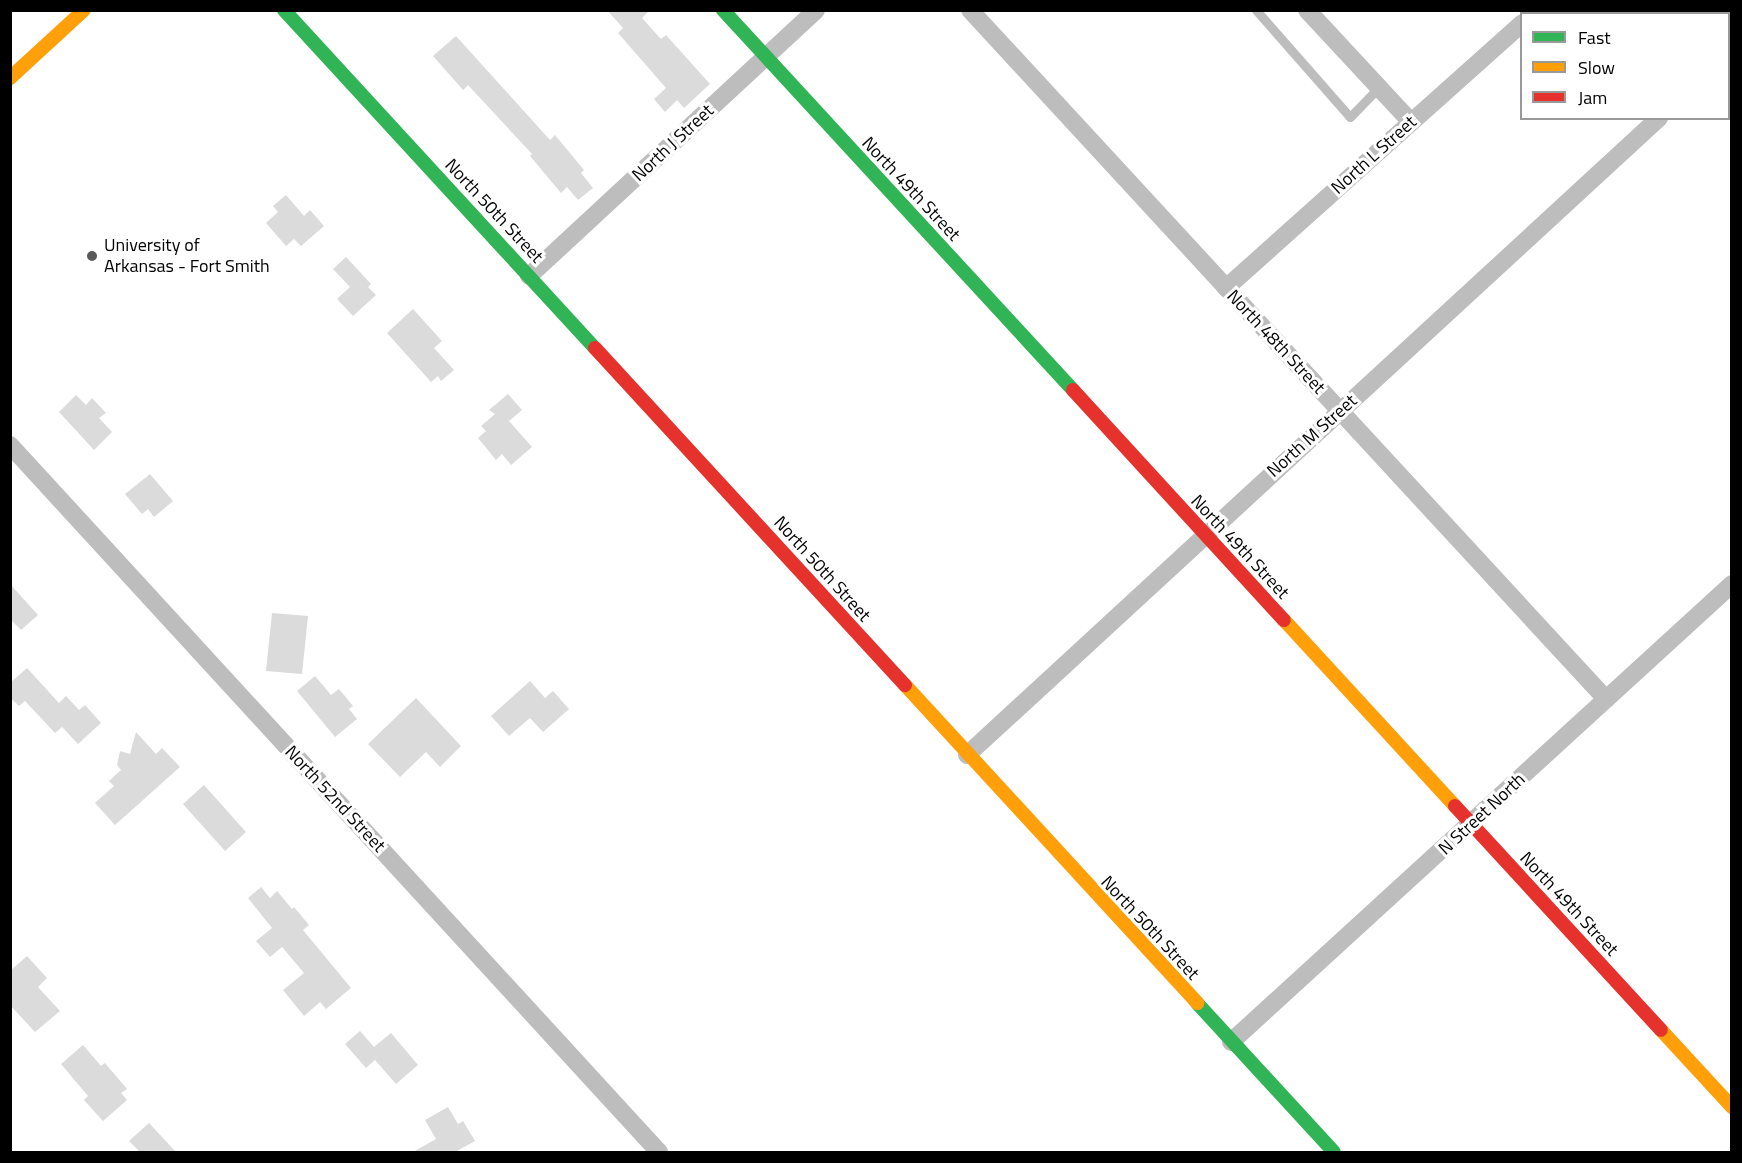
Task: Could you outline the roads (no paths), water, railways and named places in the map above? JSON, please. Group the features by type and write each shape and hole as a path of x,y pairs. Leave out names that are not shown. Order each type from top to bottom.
{"street":[{"path":"10,78 84,10"},
{"name":"North 50th Street","path":"284,10 1334,1152"},
{"name":"North 49th Street","path":"723,10 1731,1107"},
{"name":"North J Street","path":"529,276 816,10"},
{"name":"North 48th Street","path":"970,10 1606,699"},
{"path":"1307,10 1411,122"},
{"name":"North L Street","path":"1226,288 1520,23"},
{"name":"North M Street","path":"967,755 1657,120"},
{"name":"North 52nd Street","path":"10,445 659,1152"},
{"name":"N Street North","path":"1231,1042 1731,584"}],"lane":[{"path":"1256,10 1350,117 1379,87"}],"place":[{"name":"University of Arkansas - Fort Smith","path":"92,256"}]}
